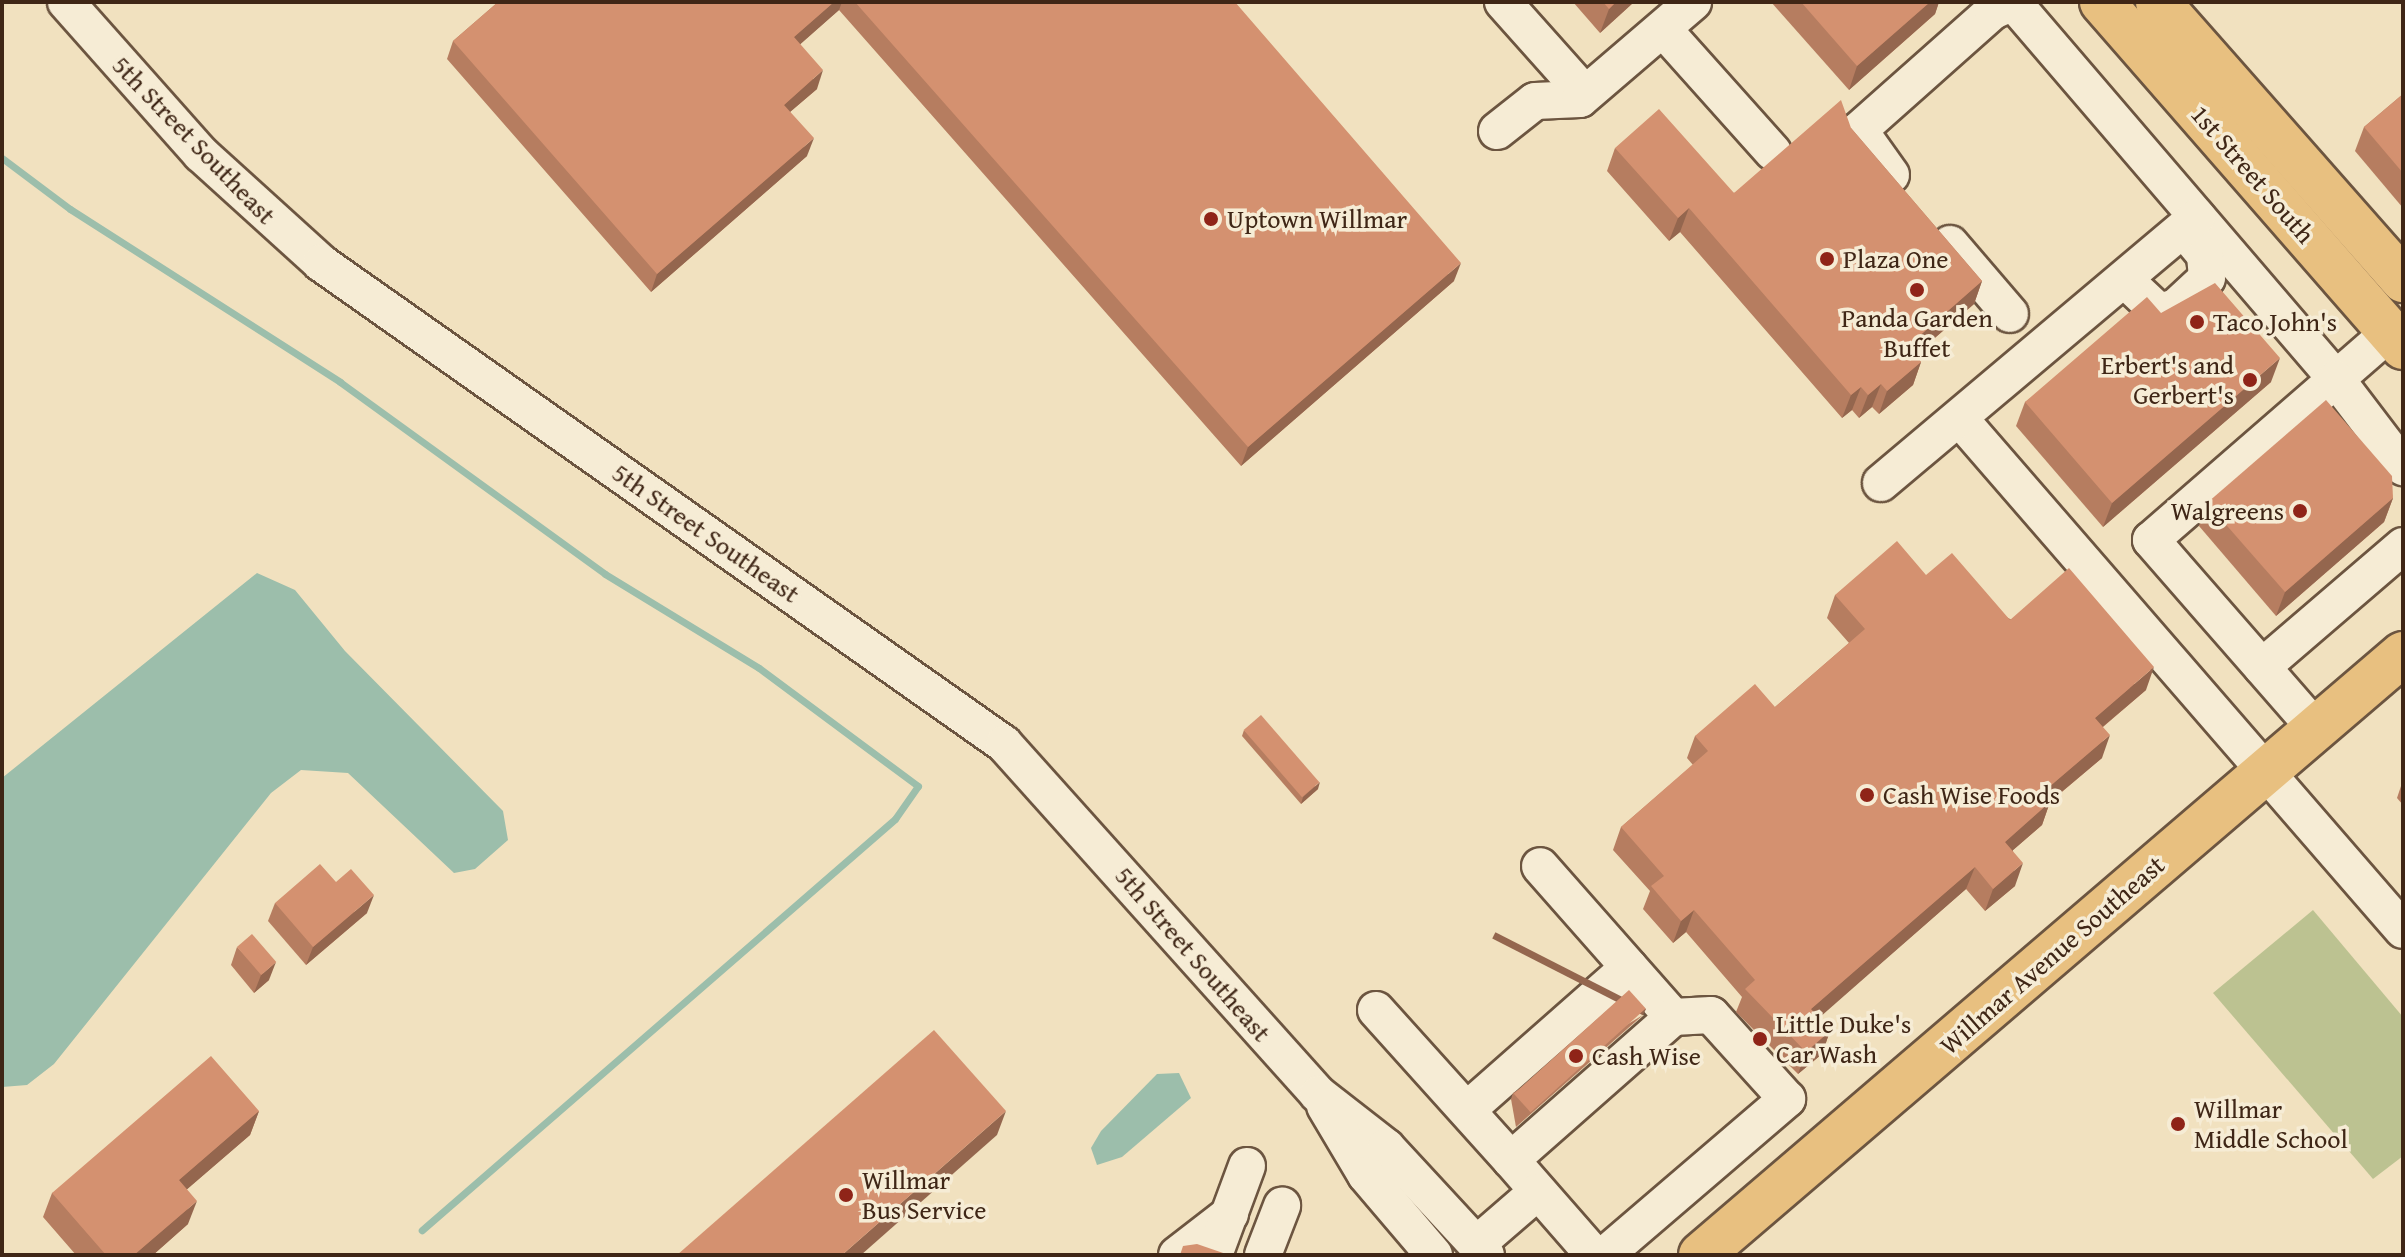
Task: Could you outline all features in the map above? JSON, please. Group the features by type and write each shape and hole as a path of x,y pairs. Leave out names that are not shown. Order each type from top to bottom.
{"main road":[{"name":"1st Street South","path":"2102,2 2396,340"},
{"name":"1st Street South","path":"2158,2 2403,280"},
{"name":"Willmar Avenue Southeast","path":"1701,1255 2403,654"}],"street":[{"name":"5th Street Southeast","path":"66,2 201,154 321,263 1004,744 1318,1094 1386,1147 1482,1250"},
{"path":"1503,2 1585,94"},
{"path":"1497,131 1535,101 1585,94 1693,2"},
{"path":"2010,314 1921,210 1859,130 1989,6 2005,2 2021,10 2190,223 2336,379 2403,467"},
{"path":"1663,29 1773,152"},
{"path":"1881,483 2190,223"},
{"path":"2124,279 2159,312 2176,307 2207,278 2205,255 2190,223"},
{"path":"2316,729 2151,540 2336,379 2396,340"},
{"path":"1960,419 2403,930"},
{"path":"2262,667 2403,546"},
{"path":"1540,866 1673,1017"},
{"path":"1467,1110 1629,967"},
{"path":"1376,1010 1594,1255"},
{"path":"1511,1160 1673,1017 1711,1015 1787,1099 1605,1255"},
{"name":"5th Street Southeast","path":"1318,1094 1366,1175 1434,1255"},
{"path":"1214,1255 1247,1166"},
{"path":"1482,1250 1537,1192"},
{"path":"1263,1255 1282,1206"},
{"path":"1177,1255 1230,1214"}],"shaded area":[{"path":"257,573 295,590 345,651 503,811 508,840 475,869 454,873 348,773 301,770 271,793 54,1064 27,1085 2,1087 2,778"},
{"path":"2313,910 2403,1017 2403,1156 2373,1179 2213,993"},
{"path":"1179,1073 1191,1098 1122,1157 1097,1165 1091,1148 1101,1131 1157,1074"}],"building":[{"path":"498,2 834,2 794,37 823,70 784,105 814,138 657,274 453,41"},
{"name":"Uptown Willmar","path":"855,2 1235,2 1461,263 1248,447"},
{"path":"1603,2 1616,2 1609,9"},
{"path":"1801,2 1930,2 1857,66"},
{"path":"2403,94 2403,173 2364,127"},
{"name":"Plaza One","path":"1841,100 1851,128 1982,281 1908,346 1921,362 1887,391 1881,384 1868,395 1861,387 1851,395 1689,208 1678,218 1615,148 1659,109 1734,193"},
{"path":"2215,283 2280,358 2112,503 2025,402 2147,297 2161,313"},
{"name":"Walgreens","path":"2326,400 2392,476 2393,498 2285,592 2207,503"},
{"name":"Cash Wise Foods","path":"1897,541 1926,575 1952,553 2010,620 2069,568 2154,667 2095,718 2110,735 2042,793 2050,802 2005,842 2023,863 1993,889 1975,867 1811,1009 1830,1031 1806,1052 1745,989 1755,980 1694,910 1681,921 1651,886 1664,876 1621,827 1708,751 1695,736 1755,684 1775,707 1865,629 1835,595"},
{"path":"1261,715 1319,782 1302,797 1244,730"},
{"path":"320,864 336,882 351,869 374,895 313,947 275,903"},
{"path":"252,934 276,962 261,975 237,947"},
{"path":"1629,990 1646,1009 1531,1112 1514,1094"},
{"name":"Willmar Bus Service","path":"934,1030 1006,1111 842,1255 677,1255"},
{"path":"211,1056 259,1111 179,1180 197,1201 134,1255 106,1255 52,1193"},
{"path":"1197,1244 1229,1255 1180,1255 1183,1246"}],"waterway":[{"path":"2,158 70,209 340,382 605,574 759,668 918,786 895,819 422,1230"}],"place":[{"name":"Uptown Willmar","path":"1211,219"},
{"name":"Plaza One","path":"1827,259"},
{"name":"Panda Garden Buffet","path":"1917,290"},
{"name":"Taco John's","path":"2197,322"},
{"name":"Erbert's and Gerbert's","path":"2250,380"},
{"name":"Walgreens","path":"2300,511"},
{"name":"Cash Wise Foods","path":"1867,795"},
{"name":"Little Duke's Car Wash","path":"1760,1039"},
{"name":"Cash Wise","path":"1576,1056"},
{"name":"Willmar Middle School","path":"2178,1124"},
{"name":"Willmar Bus Service","path":"846,1195"}]}
